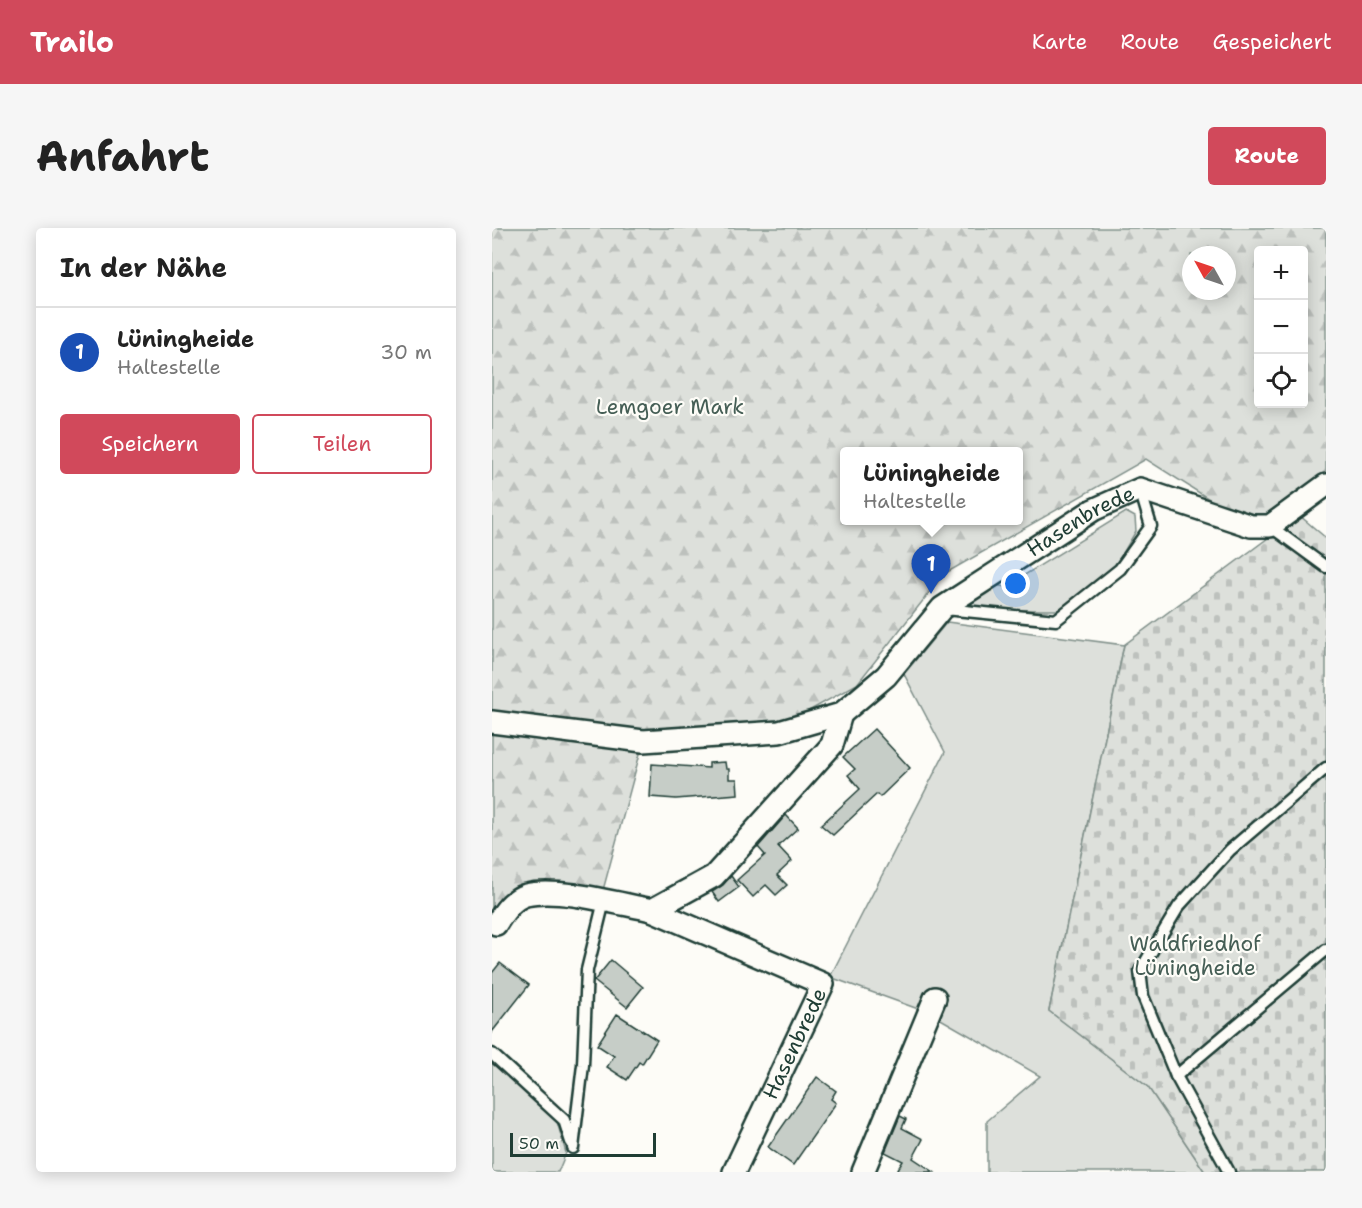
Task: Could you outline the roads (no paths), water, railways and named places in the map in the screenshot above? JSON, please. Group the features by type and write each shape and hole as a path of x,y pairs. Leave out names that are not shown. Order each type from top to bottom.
{"street":[{"path":"1270,526 1326,484"},
{"name":"Hasenbrede","path":"492,722 643,741 779,732 842,714 886,676 942,608 1093,510 1140,489 1251,526 1270,526"},
{"path":"652,910 714,876 832,745 842,714"},
{"name":"Hasenbrede","path":"494,929 505,909 525,895 556,893 604,901 652,910 823,984 734,1172"},
{"path":"863,1172 935,998"}],"lane":[{"path":"942,608 1056,620 1120,569 1151,526 1140,489"},
{"path":"1270,526 1326,567"},
{"path":"1229,1172 1176,1076 1143,996 1140,971 1179,906 1208,874 1230,850 1326,768"},
{"path":"492,1054 564,1120 573,1148 583,1065 587,970 604,901"},
{"path":"1176,1076 1326,950"}],"place":[{"name":"Lüningheide","path":"931,594"}],"park label":[{"name":"Lemgoer Mark","path":"670,407"},
{"name":"Waldfriedhof Lüningheide","path":"1195,956"}]}
